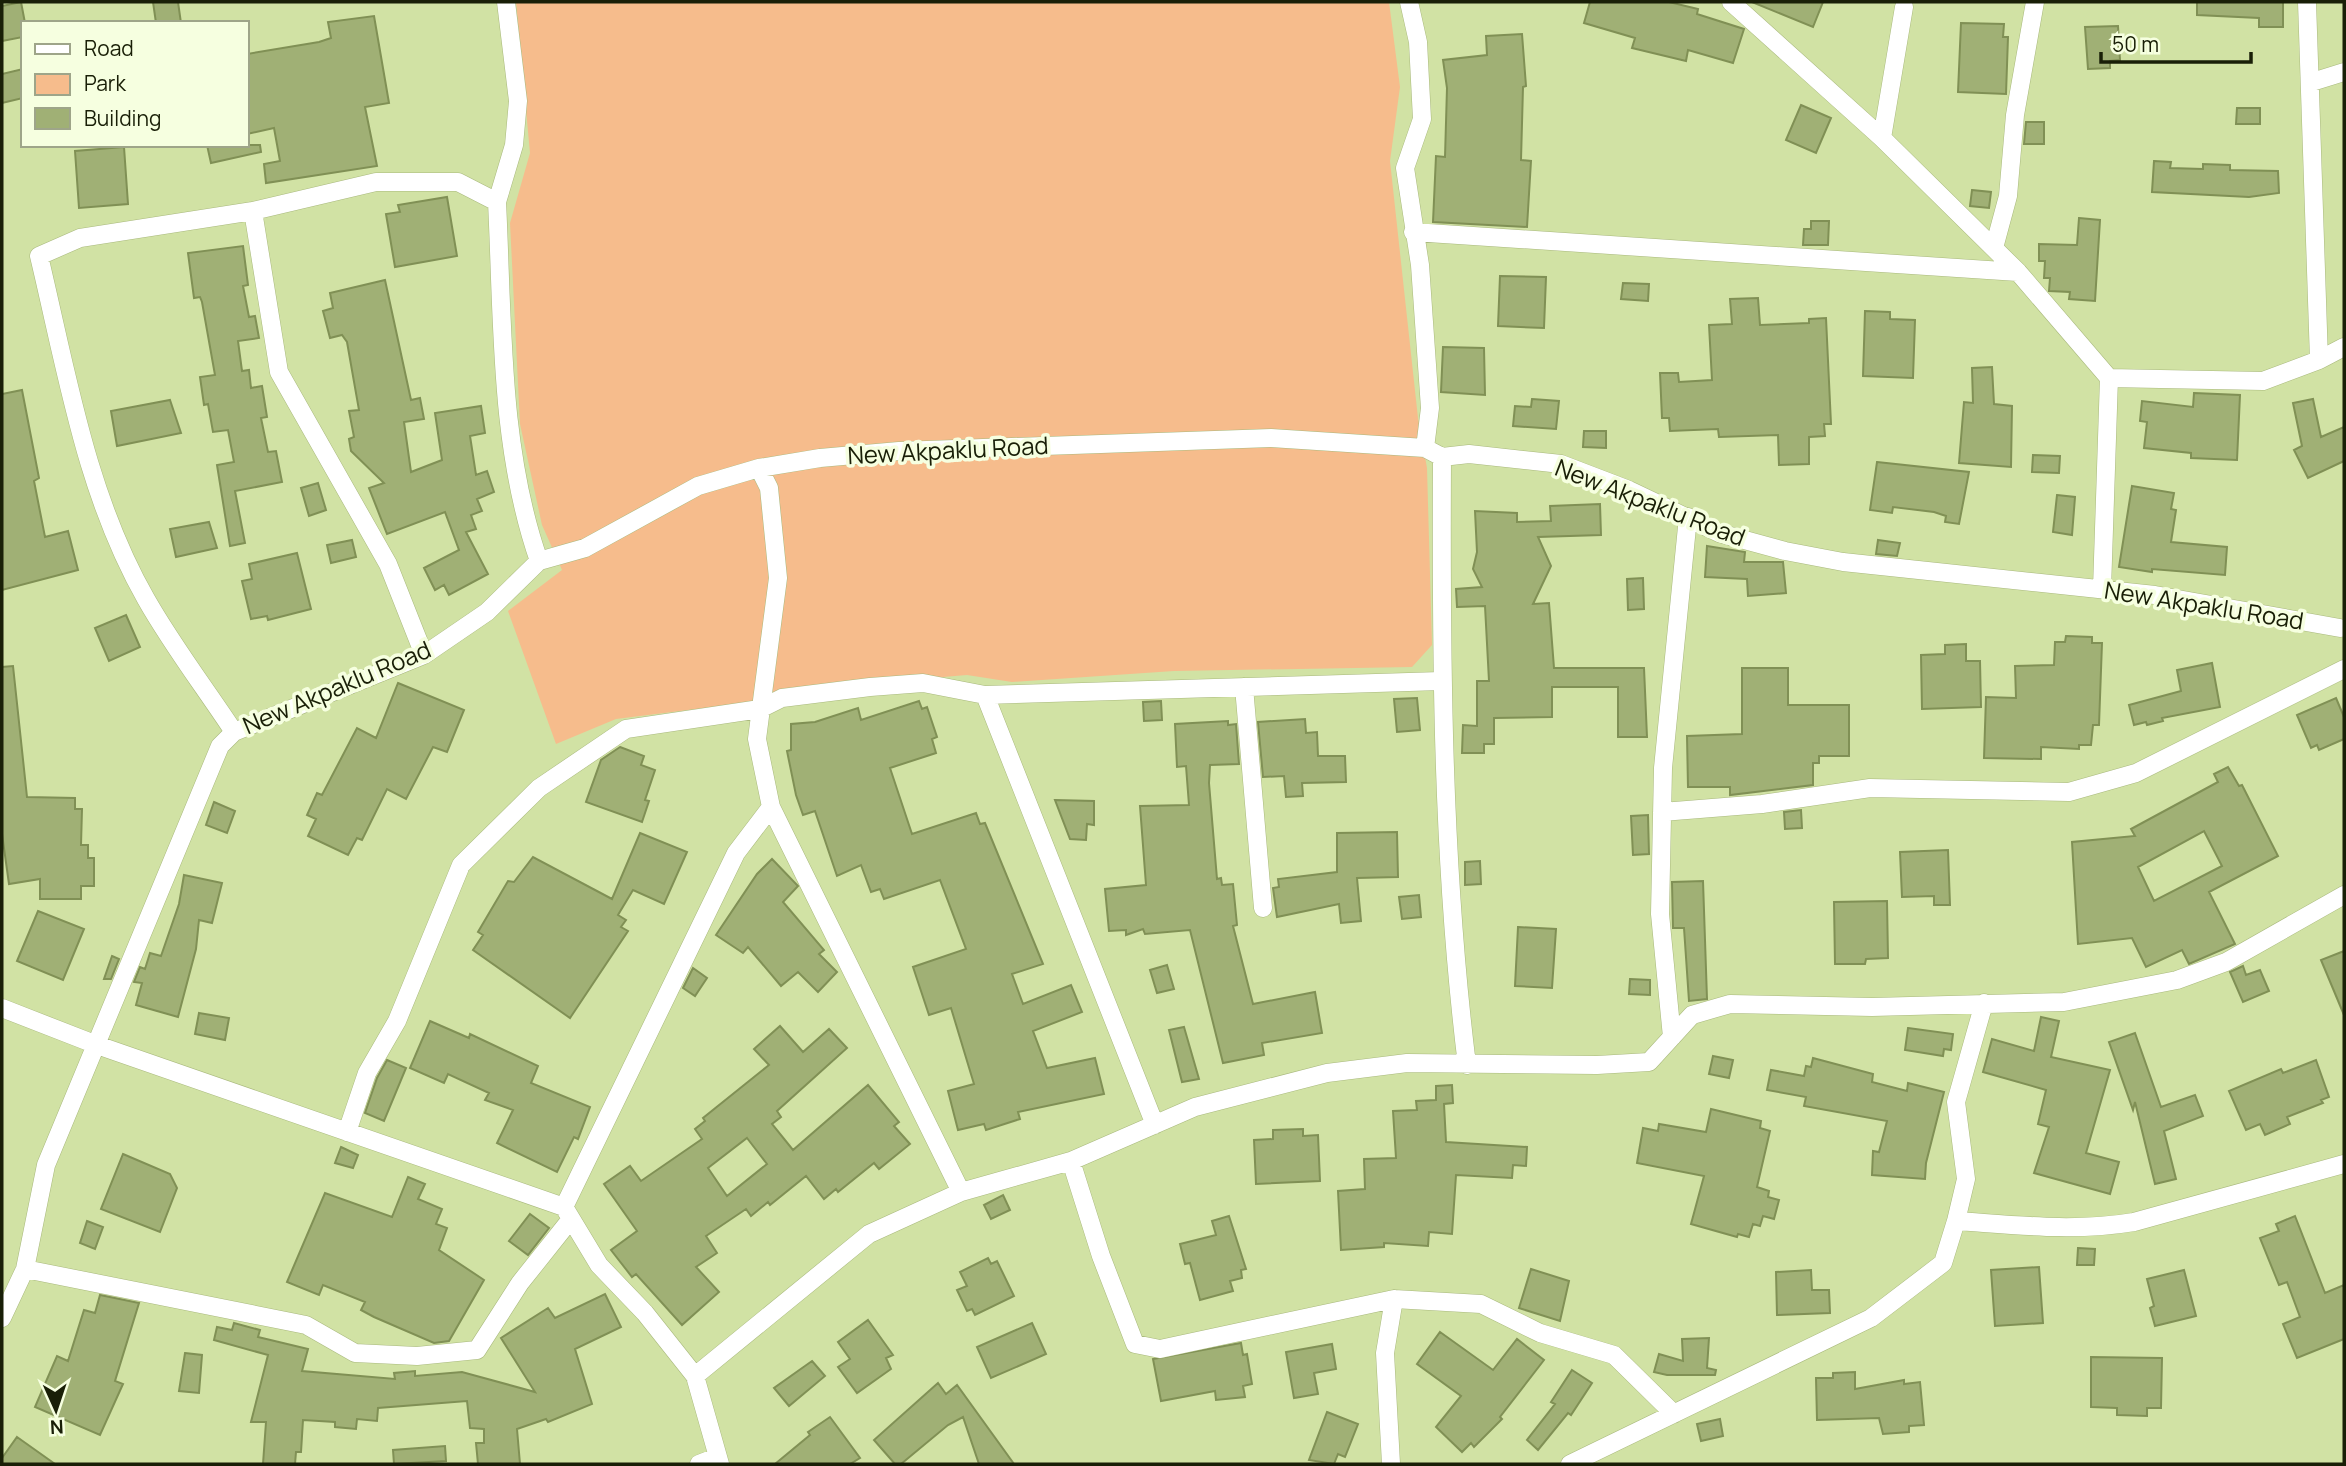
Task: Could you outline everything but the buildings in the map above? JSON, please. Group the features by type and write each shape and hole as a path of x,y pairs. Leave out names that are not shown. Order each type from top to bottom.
{"street":[{"path":"506,2 518,102 514,145 497,202 507,412 526,525 539,561"},
{"path":"1409,2 1418,42 1422,119 1405,168 1420,265 1430,408 1425,448"},
{"path":"1731,2 1882,138 1994,248 2109,378 2102,589"},
{"path":"1994,248 2008,197 2015,115 2035,2"},
{"path":"2308,2 2319,360"},
{"path":"1882,138 1904,7"},
{"path":"2312,82 2344,72"},
{"path":"234,732 145,599 98,492 69,395 39,256 80,238 253,211 376,182 458,182 497,202"},
{"path":"253,211 279,372 388,564 424,655"},
{"path":"1413,232 2018,272"},
{"path":"2109,378 2263,381 2319,360 2344,347"},
{"name":"New Akpaklu Road","path":"2,1318 24,1269 46,1165 220,746 234,732 424,655 487,612 539,561 585,548 698,486 759,468 820,458 899,451 1271,438 1425,448 1442,457 1469,454 1561,464 1629,490 1719,533 1785,551 1843,562 2102,589 2228,607 2343,630"},
{"path":"1442,457 1441,681 1453,949 1467,1065"},
{"path":"759,468 769,488 778,578 757,739 771,807 961,1192"},
{"path":"1672,1037 1660,914 1663,768 1688,517"},
{"path":"1662,812 1762,804 1870,788 2069,792 2136,773 2344,670"},
{"path":"347,1132 367,1073 397,1021 461,864 539,788 626,729 760,709 782,698 923,683 985,695 1441,681"},
{"path":"1244,687 1263,908"},
{"path":"985,695 1155,1125"},
{"path":"24,1269 306,1325 355,1353 429,1355 477,1350 567,1213 736,853 771,807"},
{"path":"695,1376 869,1234 961,1192 1071,1161 1195,1107 1327,1073 1406,1063 1467,1065 1649,1062 1692,1016 1730,1004 1872,1007 2064,1002 2177,980 2226,962 2344,895"},
{"path":"1570,1464 1871,1318 1943,1264 1966,1179 1956,1102 1984,1003"},
{"path":"2,1009 567,1213 599,1265 645,1313 695,1376 719,1461 699,1464"},
{"path":"1071,1161 1101,1256 1135,1343 1160,1349 1394,1299 1481,1304 1540,1333 1614,1355 1674,1414"},
{"path":"1956,1221 2075,1229 2104,1227 2147,1219 2344,1164"},
{"path":"1391,1464 1385,1353 1394,1299"}],"green space":[{"path":"516,2 1389,2 1400,87 1390,161 1418,418 1427,468 1432,645 1412,667 1174,671 1012,682 967,675 799,689 752,702 616,719 556,744 508,611 562,570 542,525 520,424 510,223 530,153"}]}
